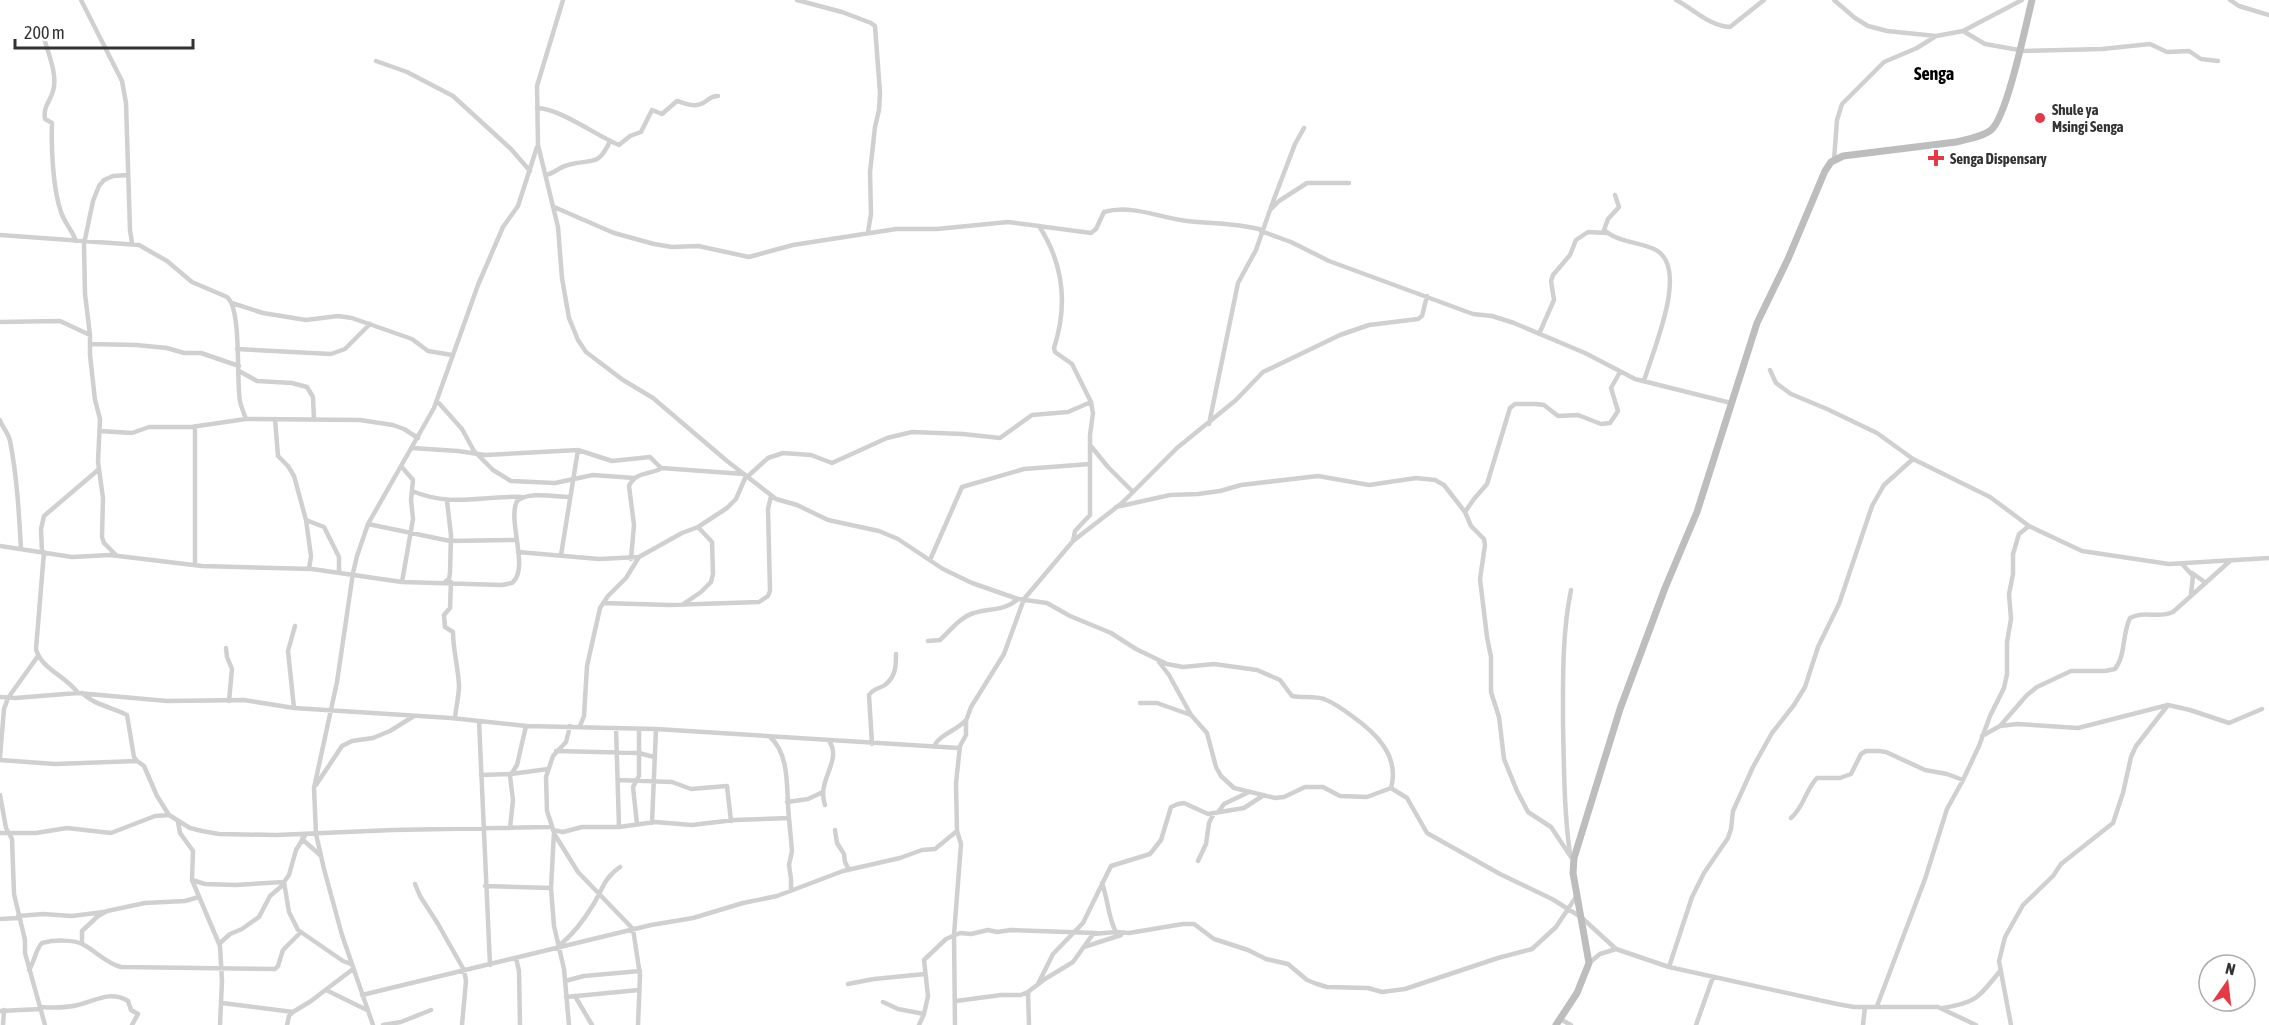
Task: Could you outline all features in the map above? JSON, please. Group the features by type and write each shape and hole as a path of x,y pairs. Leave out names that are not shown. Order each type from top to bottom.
{"street":[{"path":"81,0 122,81 126,103 129,230 132,243"},
{"path":"563,0 537,86 538,146 558,226 565,300 569,318 586,352 653,398 771,496 828,520 879,531 898,539 972,583 1021,599 1047,603 1062,613 1111,633 1158,660 1183,667 1208,664 1257,670 1280,681 1292,696 1326,700 1362,724 1378,739 1390,758 1393,776 1391,788"},
{"path":"796,0 842,12 875,26 880,93 870,172 871,214 868,232"},
{"path":"1676,0 1712,24 1730,27 1764,0"},
{"path":"1834,0 1868,26 1887,31 1936,36 1963,31 2022,0"},
{"path":"1574,866 1581,835 1620,709 1657,609 1697,512 1766,302 1788,259 1825,171 1834,160 1843,156 1956,142 1993,129 2003,112 2032,0"},
{"path":"2230,0 2239,6 2269,15"},
{"path":"1963,31 1985,44 2018,51 2103,49 2150,44 2167,52 2189,51 2202,59 2218,60"},
{"path":"1834,160 1837,120 1842,104 1884,62 1917,48 1936,36"},
{"path":"44,38 53,75 53,90 44,112 45,119 52,123 53,171 57,201 64,220 76,241"},
{"path":"376,61 407,72 453,96 511,149 530,171"},
{"path":"537,108 557,114 619,145 630,136 640,132 652,110 662,114 677,101 687,105 700,104 711,96 718,96"},
{"path":"1208,424 1238,283 1244,268 1256,250 1261,230 1298,137 1304,128"},
{"path":"546,175 557,172 567,165 597,160 603,156 610,141"},
{"path":"373,1025 352,967 316,834 314,788 337,682 353,573 368,524 418,438 436,401 478,285 503,227 518,206 538,146"},
{"path":"532,164 538,162 543,164"},
{"path":"116,556 104,543 102,537 103,498 98,470 100,419 94,389 85,294 84,241 93,201 99,186 113,176 128,175"},
{"path":"1270,210 1279,201 1307,183 1349,183"},
{"path":"1607,233 1604,230 1605,223 1619,207 1615,195"},
{"path":"553,207 614,233 654,244 672,247 698,246 750,257 793,245 896,229 937,230 1008,222 1091,233 1096,229 1104,212 1114,209 1131,210 1186,221 1241,224 1291,242 1341,265 1473,314 1496,318 1539,334 1644,381 1731,403"},
{"path":"1040,226 1055,253 1060,277 1062,315 1055,352 1072,364 1091,402 1093,413 1090,445 1090,515 1075,531 1073,541"},
{"path":"1539,334 1554,300 1551,281 1553,275 1570,255 1576,240 1588,232 1596,231 1656,250 1667,259 1671,270 1666,310 1644,381"},
{"path":"0,235 132,243 167,261 192,282 220,293 232,303 263,313 306,320 338,316 370,324 412,339 428,351 452,355"},
{"path":"928,640 940,640 972,614 1001,608 1021,599 1073,541 1133,492 1177,448 1236,400 1263,372 1369,325 1418,319 1422,316 1427,296"},
{"path":"232,303 240,399 246,419"},
{"path":"0,322 60,321 90,335"},
{"path":"237,349 331,354 345,349 370,324"},
{"path":"90,344 136,345 167,348 184,353 201,353 239,369 257,381 292,383 307,387 313,397 314,420"},
{"path":"1770,370 1776,383 1791,394 1876,433 1913,459 1990,497 2030,526 2082,551 2097,555 2182,564 2269,558"},
{"path":"1465,512 1487,484 1510,408 1515,404 1544,405 1558,416 1578,415 1601,424 1610,423 1618,411 1611,388 1620,372"},
{"path":"436,401 462,429 476,453 493,470 511,481 555,483 593,475 634,478 661,468 745,476"},
{"path":"518,552 631,559 639,557 682,533 698,527 731,505 745,476 768,458 778,454 811,455 832,463 886,438 912,432 1000,438 1032,415 1068,412 1091,402"},
{"path":"100,431 132,433 148,427 166,429 246,419 374,421 405,429 418,438"},
{"path":"274,419 278,456 294,476 306,520 311,556 309,569"},
{"path":"0,420 3,430 10,438 17,489 21,549"},
{"path":"195,426 195,565"},
{"path":"1090,445 1102,461 1133,492"},
{"path":"412,448 486,455 578,450 612,461 650,457 661,468"},
{"path":"561,555 578,450"},
{"path":"1669,967 1692,897 1704,873 1728,838 1733,811 1753,767 1772,733 1805,687 1818,647 1839,604 1872,506 1884,485 1913,459"},
{"path":"930,560 962,488 1024,469 1090,464"},
{"path":"401,466 413,480 411,505 413,519 402,582"},
{"path":"98,470 44,516 41,528 43,552 36,639 38,656 4,709 0,759 55,764 137,761 144,765 157,796 169,815 190,828 219,834 304,837 316,834 485,828 563,832 582,827 652,823 692,825 731,820 789,818"},
{"path":"1116,507 1125,507 1170,495 1220,491 1241,484 1318,476 1369,485 1416,478 1435,480 1447,488 1465,512 1471,526 1484,539 1480,579 1491,657 1491,692 1499,717 1504,759 1528,812 1551,827 1571,857"},
{"path":"631,559 634,525 629,486 634,478"},
{"path":"412,491 447,501 570,497"},
{"path":"603,603 682,605 759,602 768,596 770,591 768,509 771,496"},
{"path":"0,546 72,557 116,556 195,565 309,569 353,573 402,582 512,584 518,576 514,504 522,497"},
{"path":"447,501 450,542 448,582 450,608 444,615 445,627 453,632 453,648 458,667 459,688 455,718"},
{"path":"306,520 324,526 339,557 339,572"},
{"path":"368,524 450,542 516,540"},
{"path":"1877,1006 1928,869 1947,809 1963,780 2006,681 2013,554 2019,534 2030,526"},
{"path":"682,605 708,587 713,574 712,542 698,527"},
{"path":"580,726 584,716 587,666 603,603 626,578 639,557"},
{"path":"1982,736 2000,726 2026,695 2037,687 2071,671 2115,669 2121,657 2123,640 2130,618 2145,614 2166,615 2173,612 2230,561"},
{"path":"2182,564 2206,583"},
{"path":"2190,571 2193,580 2191,594"},
{"path":"1571,590 1567,612 1563,687 1564,784 1576,897 1588,963 1577,993 1558,1022 1571,1025"},
{"path":"955,1025 954,935 961,844 957,831 956,783 959,748 966,735 966,721 975,698 1004,654 1021,599"},
{"path":"294,708 288,651 295,626"},
{"path":"226,648 232,669 229,701"},
{"path":"872,744 869,695 894,675 896,654"},
{"path":"38,656 93,702 106,705 127,715 137,761"},
{"path":"1158,660 1191,715 1207,733 1221,776 1234,788 1275,798 1305,787 1328,789 1336,795 1367,796 1391,788"},
{"path":"0,697 80,693 167,701 244,700 263,705 294,708 455,718 526,726 656,729 959,748"},
{"path":"94,694 106,705"},
{"path":"1140,703 1157,703 1191,715"},
{"path":"2000,726 2031,724 2078,728 2168,705 2229,723 2262,709"},
{"path":"2011,1025 2000,971 2002,944 2024,905 2069,856 2113,823 2136,746 2168,705"},
{"path":"314,788 342,746 352,741 373,738 414,716"},
{"path":"479,721 490,965"},
{"path":"934,747 936,741 958,729 966,721"},
{"path":"510,828 513,800 511,774 517,765 526,726"},
{"path":"569,1025 565,981 554,926 551,888 552,830 546,797 546,777 555,751 566,742 570,726"},
{"path":"616,728 619,826"},
{"path":"637,824 633,787 639,776 639,729"},
{"path":"652,823 656,729"},
{"path":"771,737 780,748 787,780 792,851 789,865 791,891"},
{"path":"825,805 824,780 833,755 833,746 829,741"},
{"path":"555,751 639,753 654,757"},
{"path":"1791,818 1799,812 1812,783 1817,778 1839,778 1851,774 1861,754 1866,751 1886,752 1925,770 1963,780"},
{"path":"481,775 548,769"},
{"path":"618,780 676,783 691,789 727,786 731,820"},
{"path":"1391,788 1407,798 1427,833 1500,874 1552,899 1581,917 1616,949 1669,967 1837,1004 1865,1007 1943,1008 1968,1003 1975,999 2000,971"},
{"path":"787,802 808,799 823,792"},
{"path":"1198,861 1206,844 1209,823 1216,812 1224,804 1249,792"},
{"path":"0,795 6,828 10,834 12,876 18,917 25,940 25,953 45,1025"},
{"path":"1038,984 1053,954 1083,923 1111,866 1150,854 1156,848 1165,829 1167,816 1172,807 1184,803 1208,814 1244,808 1264,795"},
{"path":"0,833 36,833 67,828 111,833 155,816 169,815"},
{"path":"178,822 180,834 193,851 192,880 219,944 222,1002 220,1025"},
{"path":"552,830 578,872 633,929 640,971 638,1025"},
{"path":"835,830 837,843 844,854 849,870"},
{"path":"362,995 633,929 693,918 791,891 849,870 907,856 922,850 935,849 957,831"},
{"path":"304,837 320,855"},
{"path":"219,944 230,934 259,917 270,896 289,875 296,850 304,837"},
{"path":"558,947 583,920 604,882 620,867"},
{"path":"192,880 205,884 235,885 284,883"},
{"path":"284,883 292,921 301,933 352,967"},
{"path":"415,884 464,970 466,981 462,1025"},
{"path":"1101,884 1116,932"},
{"path":"485,886 551,888"},
{"path":"0,919 43,914 72,916 140,904 185,902 199,897"},
{"path":"1084,947 1124,934 1194,924 1214,939 1248,950 1266,959 1288,964 1307,980 1317,984 1334,988 1368,988 1382,992 1405,988 1532,949 1547,936 1569,910 1576,897"},
{"path":"82,944 82,932 104,912"},
{"path":"919,1025 928,996 923,965 928,955 954,935 988,930 1124,934"},
{"path":"29,970 42,943 82,944 114,965 121,967 275,969 283,950 301,933"},
{"path":"956,1001 1000,995 1021,995 1028,992 1073,962 1096,933"},
{"path":"1588,963 1600,954 1616,949"},
{"path":"516,958 519,971 520,1025"},
{"path":"287,1025 289,1016 293,1012 326,990 352,967"},
{"path":"565,981 584,976 640,971"},
{"path":"848,984 925,974"},
{"path":"1696,1025 1713,977"},
{"path":"326,990 367,1010"},
{"path":"566,997 639,990"},
{"path":"1028,992 1029,1025"},
{"path":"575,996 592,1025"},
{"path":"3,1025 2,1010 68,1007 104,997 122,997 128,1001 131,1010 138,1014 132,1025"},
{"path":"222,1002 293,1012"},
{"path":"883,1002 898,1009 924,1014"},
{"path":"1863,1025 1865,1007"},
{"path":"1943,1008 1976,1025"},
{"path":"383,1025 401,1022 431,1010"}],"place":[{"name":"Shule ya Msingi Senga","path":"2040,118"},
{"name":"Senga Dispensary","path":"1936,158"}],"district":[{"name":"Senga","path":"1934,73"}]}
